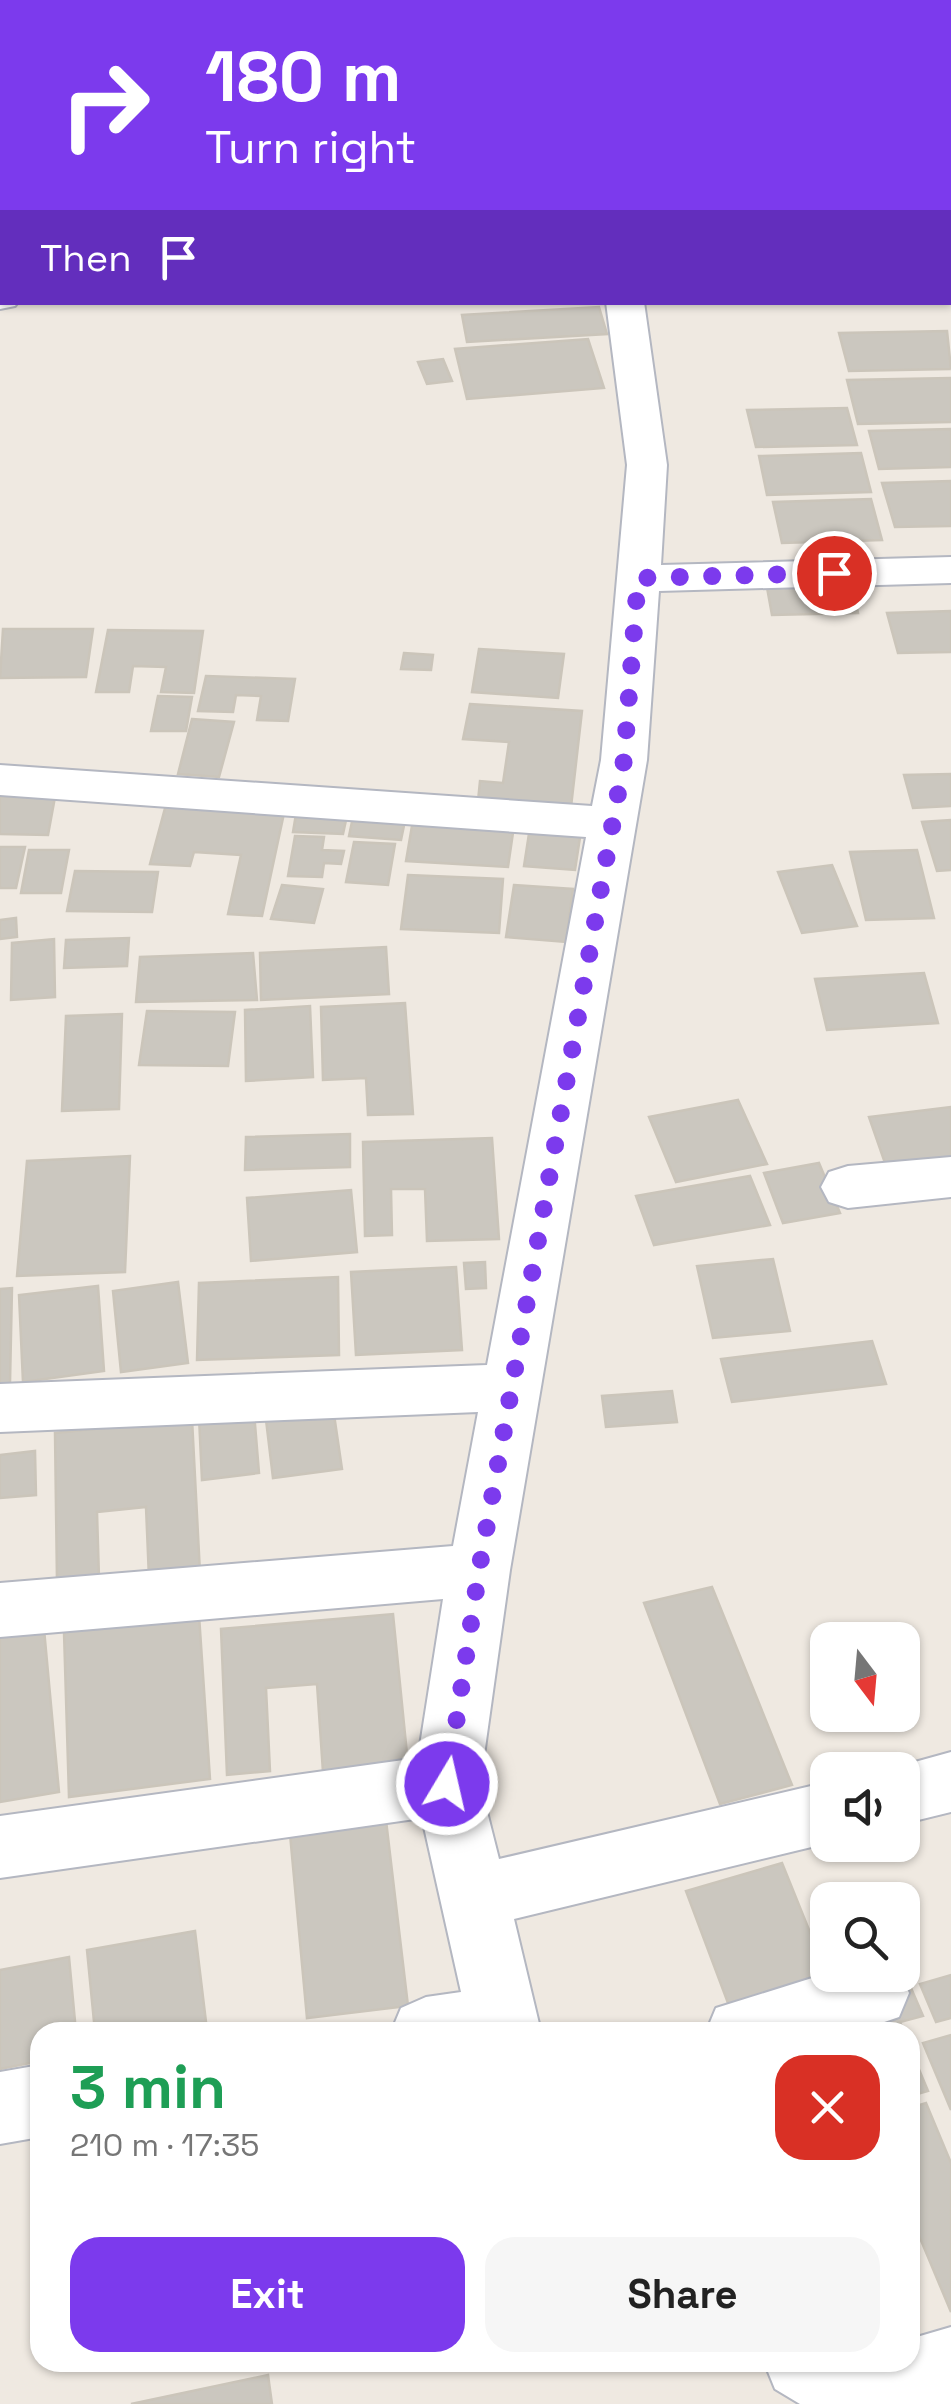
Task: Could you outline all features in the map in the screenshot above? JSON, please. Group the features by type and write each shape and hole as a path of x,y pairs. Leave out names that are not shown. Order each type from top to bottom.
{"street":[{"path":"503,2022 447,1784 479,1570 624,760 647,464 625,305"},
{"path":"638,578 951,570"},
{"path":"0,780 613,823"},
{"path":"848,1186 951,1177"},
{"path":"0,1408 513,1388"},
{"path":"0,1610 479,1570"},
{"path":"920,1790 951,1782"},
{"path":"0,1847 447,1784"},
{"path":"474,1897 810,1816"},
{"path":"776,2022 874,1993"},
{"path":"0,2108 30,2103"},
{"path":"920,2371 951,2366"},
{"path":"828,2385 912,2372"}],"building":[{"path":"599,307 607,334 467,342 462,315"},
{"path":"947,331 951,369 849,371 839,333"},
{"path":"588,339 604,388 467,399 455,349"},
{"path":"443,359 452,381 427,384 418,362"},
{"path":"951,378 951,422 858,424 847,380"},
{"path":"847,408 857,445 756,447 747,410"},
{"path":"951,429 951,467 879,469 869,431"},
{"path":"861,453 871,492 767,495 759,456"},
{"path":"951,481 951,526 895,527 882,483"},
{"path":"871,499 882,540 782,543 773,502"},
{"path":"849,570 858,613 772,615 764,571"},
{"path":"951,611 951,652 898,653 887,613"},
{"path":"3,629 93,629 86,677 0,678"},
{"path":"108,630 203,631 194,693 161,692 166,667 133,666 129,692 96,692"},
{"path":"479,649 564,654 558,698 472,692"},
{"path":"404,653 433,655 431,670 401,669"},
{"path":"206,676 295,679 288,721 257,720 261,696 236,695 233,712 198,711"},
{"path":"158,696 192,697 186,731 151,731"},
{"path":"470,704 582,711 571,807 478,801 480,781 503,783 509,742 463,739"},
{"path":"192,719 234,722 219,777 178,774"},
{"path":"951,774 951,806 913,808 904,775"},
{"path":"0,796 55,797 48,835 0,834"},
{"path":"168,797 286,804 262,916 228,914 241,855 194,852 190,866 150,864"},
{"path":"297,808 348,811 343,834 293,832"},
{"path":"354,812 406,816 401,840 349,836"},
{"path":"414,814 515,819 508,867 406,861"},
{"path":"951,820 951,870 937,871 922,822"},
{"path":"530,827 581,831 575,870 524,866"},
{"path":"295,836 324,837 322,850 344,851 341,864 324,863 322,877 288,876"},
{"path":"354,842 395,844 388,885 346,882"},
{"path":"0,847 25,847 16,888 0,888"},
{"path":"29,850 69,850 61,893 21,893"},
{"path":"917,850 934,918 866,920 850,852"},
{"path":"832,865 857,926 802,933 778,872"},
{"path":"75,871 158,872 152,912 67,911"},
{"path":"408,875 503,879 499,933 401,929"},
{"path":"282,885 323,889 314,923 271,919"},
{"path":"514,885 573,889 566,942 506,937"},
{"path":"16,918 17,937 0,939 0,920"},
{"path":"129,938 127,966 64,968 66,940"},
{"path":"54,939 55,997 11,1000 12,943"},
{"path":"386,947 389,994 261,1000 260,953"},
{"path":"253,953 257,1000 136,1002 140,957"},
{"path":"924,973 938,1023 827,1030 815,979"},
{"path":"405,1003 413,1114 368,1115 366,1078 323,1080 321,1007"},
{"path":"310,1006 313,1077 246,1081 245,1010"},
{"path":"147,1011 235,1012 228,1066 139,1065"},
{"path":"122,1014 119,1109 62,1111 66,1016"},
{"path":"738,1100 767,1164 676,1182 649,1117"},
{"path":"951,1107 951,1158 886,1166 869,1117"},
{"path":"350,1134 350,1167 245,1170 246,1137"},
{"path":"492,1138 499,1239 427,1241 425,1189 391,1189 392,1235 365,1236 363,1142"},
{"path":"130,1156 125,1272 17,1276 27,1161"},
{"path":"819,1163 840,1213 783,1223 764,1173"},
{"path":"750,1176 770,1225 654,1245 636,1196"},
{"path":"351,1190 357,1252 251,1261 247,1198"},
{"path":"773,1259 790,1331 713,1338 697,1266"},
{"path":"485,1262 486,1288 466,1289 464,1263"},
{"path":"456,1267 462,1350 356,1355 351,1272"},
{"path":"338,1277 339,1355 197,1360 199,1283"},
{"path":"178,1282 188,1363 121,1372 113,1291"},
{"path":"98,1286 104,1371 23,1382 19,1295"},
{"path":"12,1288 10,1383 0,1384 0,1289"},
{"path":"872,1341 886,1384 732,1402 721,1359"},
{"path":"672,1391 677,1422 606,1427 602,1396"},
{"path":"331,1394 342,1469 273,1478 264,1403"},
{"path":"254,1412 259,1473 202,1480 199,1417"},
{"path":"192,1419 200,1573 149,1578 146,1507 97,1512 99,1578 57,1582 55,1433"},
{"path":"35,1451 36,1495 0,1498 0,1455"},
{"path":"712,1587 792,1785 720,1804 644,1603"},
{"path":"393,1614 408,1764 323,1772 317,1684 266,1688 270,1771 227,1775 221,1629"},
{"path":"199,1615 210,1779 69,1797 64,1632"},
{"path":"43,1618 59,1792 0,1802 0,1625"},
{"path":"385,1812 408,2006 307,2018 289,1823"},
{"path":"782,1863 810,1932 810,1988 731,2011 686,1891"},
{"path":"195,1931 206,2022 94,2022 87,1950"},
{"path":"69,1957 75,2022 30,2022 30,2063 0,2069 0,1970"},
{"path":"951,1975 951,2018 936,2022 920,1984"},
{"path":"834,1992 913,1992 923,2016 900,2022 847,2022"},
{"path":"951,2035 951,2110 923,2043"},
{"path":"920,2072 928,2091 920,2093"},
{"path":"926,2103 951,2163 951,2312 920,2238 920,2105"},
{"path":"268,2375 272,2404 131,2404"}],"route":[{"path":"447,1784 479,1570 624,760 638,578 834,573"}]}
